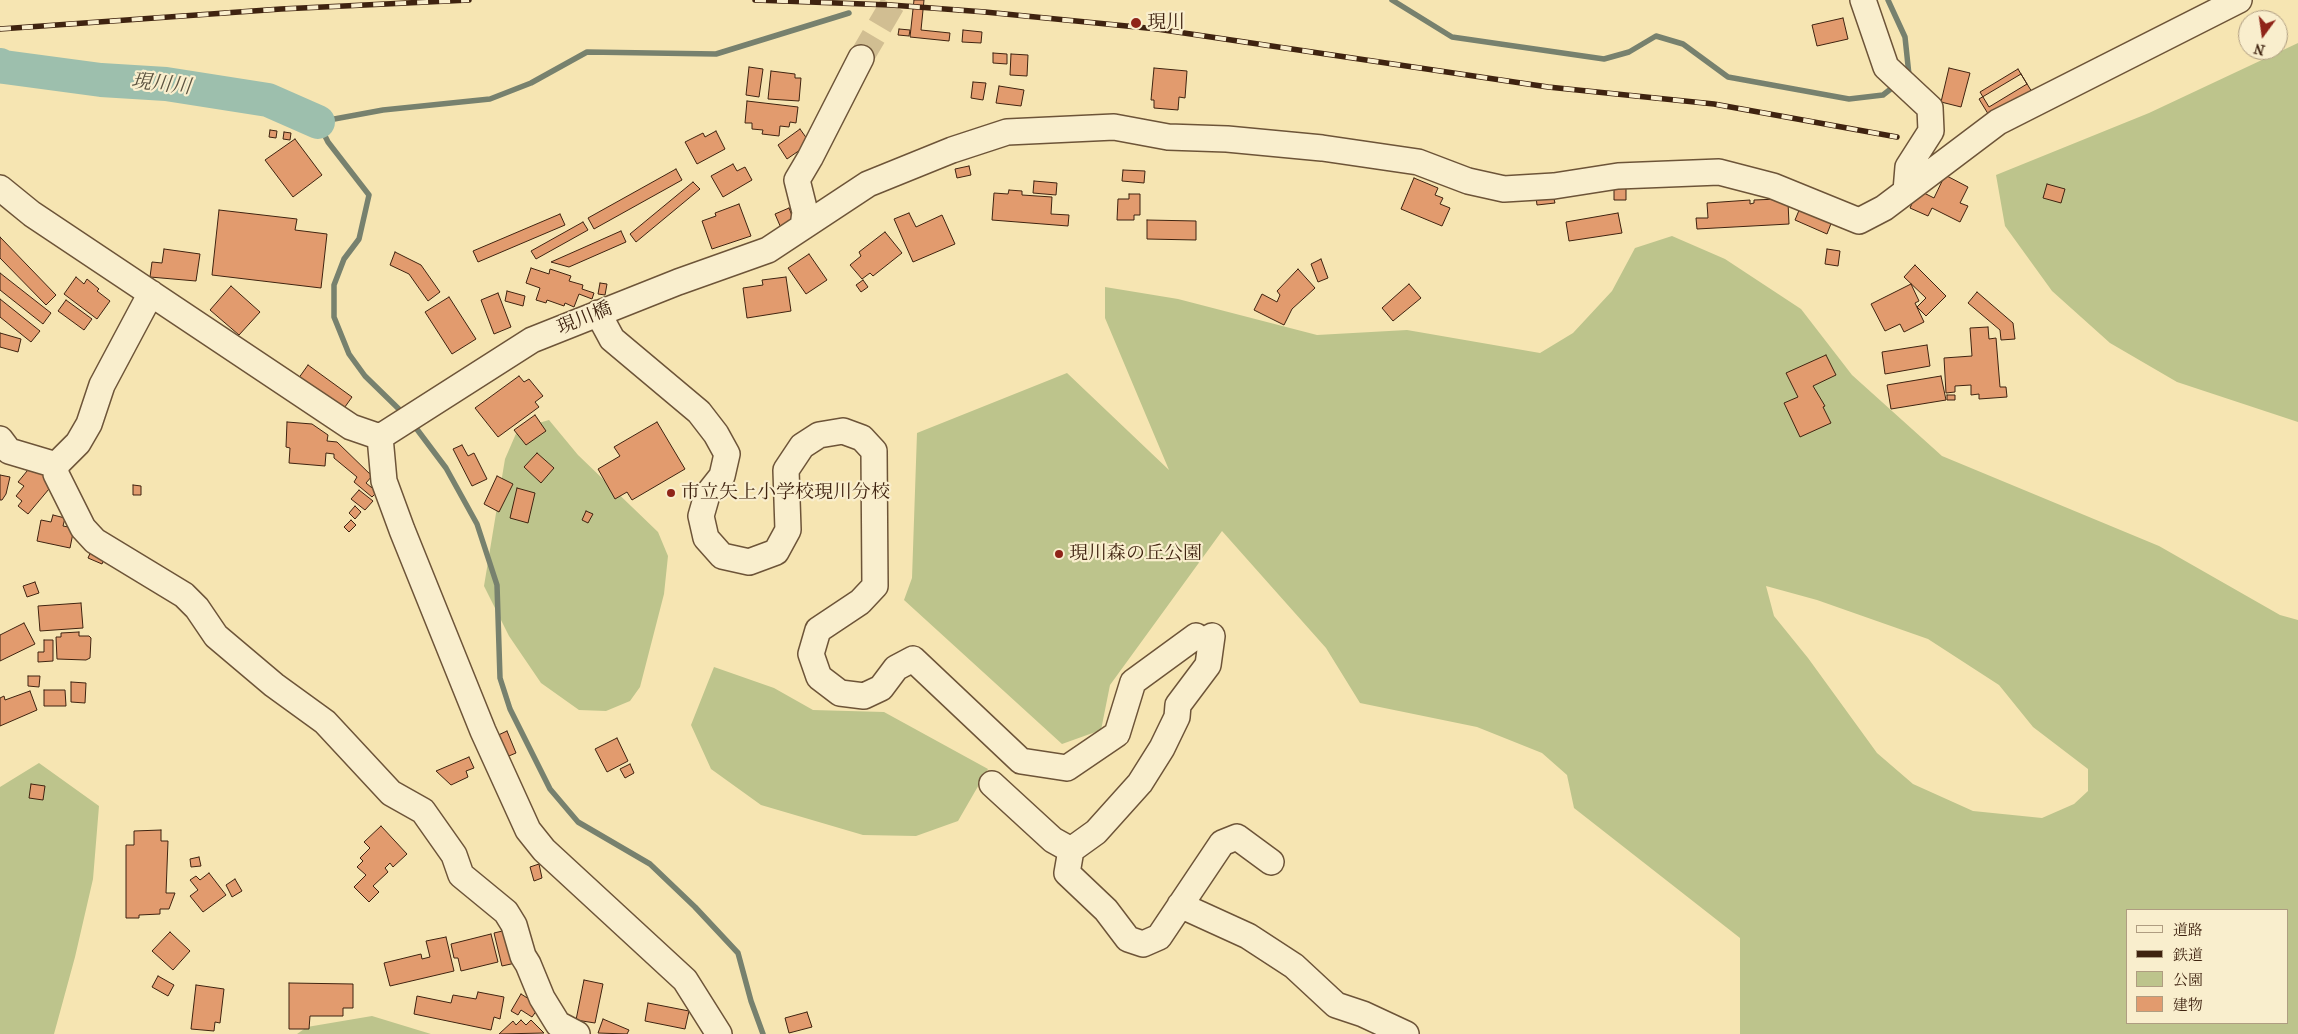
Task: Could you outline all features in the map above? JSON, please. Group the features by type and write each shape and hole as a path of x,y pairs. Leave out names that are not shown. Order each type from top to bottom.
{"street":[{"path":"1863,0 1886,67 1930,108 1931,131 1908,167 1906,191"},
{"path":"1906,191 1998,122 2238,0"},
{"path":"803,227 805,212 797,180 861,58"},
{"name":"現川橋","path":"387,432 532,340 678,282 768,250 868,184 952,150 1007,132 1055,128 1114,127 1168,137 1227,139 1332,150 1418,162 1468,181 1504,189 1554,186 1618,176 1720,172 1773,186 1859,221 1884,208 1906,191"},
{"path":"0,188 32,214 351,427 387,432 384,481 483,731 528,830 544,850 685,980 719,1034"},
{"path":"150,293 102,385 89,424 78,443 56,465 56,474 83,528 95,541 184,595 197,608 216,636 274,685 325,722 390,792 423,810 454,855 461,875 506,912 514,925 523,956 542,998 558,1024 577,1034"},
{"path":"598,314 612,339 699,412 716,434 727,454 722,476 708,495 701,516 706,538 722,556 750,562 776,552 788,530 786,470 802,446 819,435 843,431 862,438 874,451 875,586 860,602 818,630 811,654 819,677 840,693 864,696 881,688 896,668 913,659 1021,761 1068,768 1117,734 1133,682 1204,636 1208,665 1178,705 1177,717 1162,748 1140,783 1096,832 1071,850 1066,873 1106,910 1128,939 1143,944 1159,937 1222,843 1237,838 1271,862"},
{"path":"0,440 9,452 56,465"},
{"path":"992,784 1053,840 1071,850"},
{"path":"1180,905 1248,936 1294,966 1336,1005 1364,1014 1406,1034"}],"green space":[{"path":"2298,43 2298,422 2177,382 2110,343 2052,291 2005,226 1996,175 2149,113 2262,60 2288,60 2288,48"},
{"path":"1672,236 1725,259 1801,309 1852,375 1942,456 2159,546 2280,615 2298,620 2298,1034 1740,1034 1740,938 1574,808 1567,775 1542,753 1477,727 1360,703 1326,648 1222,531 1110,685 1101,730 1062,744 904,600 912,578 917,433 1067,373 1169,470 1105,318 1105,287 1178,299 1317,335 1407,330 1540,353 1573,333 1612,291 1635,248","holes":["1766,586 1817,600 1928,639 1999,685 2033,727 2088,769 2088,791 2074,804 2042,818 1973,811 1913,784 1877,753 1808,658 1774,616"]},
{"path":"549,420 578,455 658,532 668,556 664,594 640,687 630,701 606,711 579,710 541,683 509,636 484,586 505,459 518,429"},
{"path":"714,667 774,688 813,710 884,712 988,769 958,821 916,836 863,835 761,805 711,769 691,725"},
{"path":"39,763 99,806 93,879 75,957 54,1034 0,1034 0,787"},
{"path":"372,1016 431,1034 297,1034 307,1027"}],"building":[{"path":"914,0 924,0 921,30 950,33 949,41 910,37"},
{"path":"1843,18 1848,39 1817,46 1812,25"},
{"path":"899,29 910,30 909,36 898,35"},
{"path":"963,30 982,32 981,43 962,42"},
{"path":"993,53 1007,54 1007,64 993,63"},
{"path":"1011,54 1028,55 1027,76 1010,75"},
{"path":"749,67 763,69 759,97 746,95"},
{"path":"1154,68 1187,71 1185,98 1179,97 1178,110 1154,108 1154,100 1151,100"},
{"path":"1949,68 1970,73 1961,107 1941,102"},
{"path":"2018,69 2027,84 1989,107 1980,92"},
{"path":"771,71 795,74 795,78 801,78 799,101 768,99"},
{"path":"2021,74 2032,92 1990,117 1979,99"},
{"path":"973,82 986,83 983,100 971,98"},
{"path":"999,86 1024,90 1021,106 996,103"},
{"path":"747,101 798,107 796,123 790,122 789,127 780,126 779,136 762,134 763,130 752,129 752,123 745,123"},
{"path":"800,129 810,143 787,159 778,145"},
{"path":"270,130 277,131 276,138 269,137"},
{"path":"716,131 725,149 697,164 685,142 703,133 705,137"},
{"path":"284,132 291,133 290,140 283,139"},
{"path":"295,139 322,175 293,197 265,160"},
{"path":"733,164 737,171 745,167 752,180 723,197 711,176"},
{"path":"969,166 971,175 957,178 955,169"},
{"path":"676,169 682,180 594,229 588,218"},
{"path":"1123,170 1145,171 1144,183 1122,181"},
{"path":"1945,175 1968,187 1960,203 1968,206 1960,222 1932,208 1928,216 1910,208 1918,190 1934,198"},
{"path":"1414,178 1438,188 1435,195 1443,198 1440,204 1450,208 1442,226 1401,209"},
{"path":"1034,181 1057,183 1056,195 1033,193"},
{"path":"693,182 700,189 636,242 630,234"},
{"path":"2047,184 2065,189 2061,203 2043,198"},
{"path":"1614,188 1626,188 1626,200 1614,200"},
{"path":"1009,190 1022,191 1022,195 1052,197 1051,214 1069,215 1068,226 992,220 994,193 1008,194"},
{"path":"1129,194 1140,194 1140,215 1134,215 1134,220 1117,220 1118,199 1129,199"},
{"path":"1553,195 1555,203 1537,205 1536,197"},
{"path":"1779,199 1780,203 1788,202 1789,224 1697,229 1696,218 1708,218 1707,203 1750,200 1750,204 1754,203 1754,200"},
{"path":"739,204 751,236 712,249 702,221 716,216 715,213"},
{"path":"789,208 795,223 781,228 775,214"},
{"path":"1800,208 1832,221 1827,234 1795,220"},
{"path":"219,210 297,219 295,230 327,234 321,288 212,275"},
{"path":"909,213 916,227 942,215 955,244 913,262 894,219"},
{"path":"1618,213 1622,233 1569,241 1566,222"},
{"path":"560,214 565,225 478,262 473,251"},
{"path":"1147,220 1196,221 1196,240 1147,239"},
{"path":"583,222 588,230 536,259 531,251"},
{"path":"621,231 626,242 569,267 551,262"},
{"path":"885,232 902,253 873,276 870,273 862,279 850,265 861,256 859,252"},
{"path":"0,237 56,295 46,305 0,258"},
{"path":"164,249 200,254 196,281 150,277 152,262 162,263"},
{"path":"1827,249 1840,251 1838,266 1825,264"},
{"path":"395,252 421,265 440,292 428,301 409,274 390,265"},
{"path":"809,254 827,280 806,294 788,268"},
{"path":"1321,259 1328,278 1318,282 1311,264"},
{"path":"1915,265 1946,296 1926,316 1917,307 1926,298 1904,277"},
{"path":"531,268 549,274 550,269 571,276 569,281 583,285 582,289 594,293 592,299 579,294 574,307 565,303 564,306 547,300 546,303 536,300 540,288 526,283"},
{"path":"1298,269 1315,288 1292,309 1284,325 1254,310 1262,294 1277,302 1280,295 1277,291"},
{"path":"0,273 51,313 43,324 0,290"},
{"path":"76,277 84,284 87,279 99,289 97,291 110,301 97,319 64,294"},
{"path":"786,277 791,311 747,318 743,288 763,285 762,280"},
{"path":"863,280 868,287 861,292 856,285"},
{"path":"600,283 607,284 605,295 598,294"},
{"path":"1409,284 1421,298 1393,321 1382,308"},
{"path":"1911,284 1919,301 1915,303 1924,322 1904,332 1900,324 1885,331 1871,304"},
{"path":"231,286 260,312 239,335 210,310"},
{"path":"507,291 525,296 523,306 505,301"},
{"path":"1977,292 2013,323 2015,339 2001,340 2000,330 1968,303"},
{"path":"498,293 511,327 494,334 481,300"},
{"path":"449,297 476,339 452,354 425,312"},
{"path":"0,299 40,331 31,342 0,317"},
{"path":"66,300 92,319 84,330 58,311"},
{"path":"1988,327 1989,339 1996,338 2000,387 2006,387 2007,397 1979,399 1979,394 1971,395 1971,385 1955,386 1955,392 1946,393 1944,358 1972,356 1970,328"},
{"path":"0,333 21,339 18,352 0,347"},
{"path":"1927,345 1930,366 1885,374 1882,352"},
{"path":"1826,355 1836,375 1813,386 1825,406 1823,407 1831,423 1800,437 1784,403 1798,397 1786,373"},
{"path":"308,365 352,397 335,421 291,389"},
{"path":"519,376 524,382 529,379 543,396 535,402 539,407 498,437 475,408"},
{"path":"1941,376 1946,400 1891,409 1887,385"},
{"path":"1947,395 1955,395 1955,400 1947,400"},
{"path":"535,415 546,431 526,445 514,430"},
{"path":"287,422 312,424 328,435 327,441 337,442 372,476 366,483 377,492 372,497 354,482 357,477 334,458 334,454 326,453 325,466 289,463 290,448 286,447"},
{"path":"657,422 685,469 632,500 627,492 615,499 598,469 620,456 614,447"},
{"path":"462,445 468,456 474,453 487,479 472,486 453,449"},
{"path":"537,453 554,468 541,483 524,467"},
{"path":"32,465 54,483 28,514 18,506 22,501 16,496 24,486 18,482"},
{"path":"0,475 10,477 6,494 2,500 0,500"},
{"path":"497,476 513,484 499,512 484,504"},
{"path":"133,485 141,486 141,495 133,495"},
{"path":"517,488 535,493 528,523 510,518"},
{"path":"359,490 373,501 365,510 351,499"},
{"path":"355,506 361,512 355,519 349,513"},
{"path":"586,511 593,514 588,523 582,520"},
{"path":"53,515 65,518 63,526 74,528 70,548 37,541 41,520 51,522"},
{"path":"351,520 356,525 349,532 344,527"},
{"path":"92,549 106,555 102,564 88,558"},
{"path":"35,582 39,593 27,597 23,586"},
{"path":"81,603 83,628 40,631 38,606"},
{"path":"24,623 35,644 0,661 0,635"},
{"path":"79,632 79,636 89,636 91,638 90,658 86,660 57,659 56,637 61,637 61,633"},
{"path":"44,640 53,640 53,661 38,662 38,652 44,652"},
{"path":"28,676 40,676 39,687 28,686"},
{"path":"71,682 86,683 85,703 71,702"},
{"path":"44,690 65,690 66,706 44,706"},
{"path":"30,691 37,710 0,726 0,698 4,696 5,700"},
{"path":"507,731 516,753 504,758 494,737"},
{"path":"617,738 628,761 607,772 595,749"},
{"path":"469,757 474,768 466,771 468,777 451,785 436,771"},
{"path":"630,764 634,773 625,778 620,769"},
{"path":"31,784 45,786 43,800 29,798"},
{"path":"381,826 407,854 393,867 390,863 385,868 388,872 373,886 379,892 369,902 354,887 366,875 357,867 363,861 360,858 370,848 364,842"},
{"path":"161,830 161,841 168,841 166,893 175,893 169,909 160,909 160,914 139,915 139,918 126,918 126,845 134,845 134,831"},
{"path":"199,857 201,866 191,867 190,859"},
{"path":"539,864 542,878 534,881 530,867"},
{"path":"209,873 226,895 203,912 190,896 198,890 190,880 196,876 200,880"},
{"path":"235,879 242,891 232,897 226,885"},
{"path":"511,929 520,962 502,966 494,933"},
{"path":"170,932 190,951 173,970 152,951"},
{"path":"491,934 498,962 461,971 458,958 454,958 451,944"},
{"path":"446,937 454,971 390,986 384,963 421,954 422,959 430,957 426,941"},
{"path":"158,976 174,985 168,996 152,987"},
{"path":"584,980 603,984 595,1023 576,1020"},
{"path":"289,983 353,984 353,1008 343,1008 343,1016 310,1016 309,1029 289,1029"},
{"path":"196,985 224,989 220,1023 215,1022 214,1031 191,1029"},
{"path":"478,992 504,997 500,1019 494,1017 491,1030 414,1014 417,996 451,1003 453,995 476,999"},
{"path":"521,994 540,1006 532,1017 521,1010 518,1015 511,1011"},
{"path":"648,1003 689,1011 685,1029 645,1021"},
{"path":"807,1012 812,1027 789,1033 785,1018"},
{"path":"603,1019 629,1030 627,1034 598,1033"},
{"path":"521,1020 526,1025 531,1020 544,1033 499,1034 513,1021 516,1025"}],"waterway":[{"path":"1392,0 1452,37 1604,59 1629,52 1656,36 1683,44 1728,77 1849,99 1883,95 1897,84"},
{"path":"1888,0 1905,37 1909,75 1906,77"},
{"path":"405,415 365,376 349,354 334,317 334,285 344,259 359,239 369,195 328,142 318,122 383,110 490,99 531,83 587,52 716,54 849,13"},
{"name":"現川川","path":"0,65 101,80 166,84 268,100 318,122"},
{"path":"413,424 446,468 477,524 497,585 500,678 510,709 550,789 578,822 650,864 695,907 738,953 751,1001 763,1034"}],"tunnel":[{"path":"861,58 895,0"}],"railway":[{"path":"0,29 281,9 469,0"},
{"path":"755,0 891,5 1157,29 1548,87 1714,104 1897,137"}],"place":[{"name":"現川","path":"1136,23"},
{"name":"市立矢上小学校現川分校","path":"671,493"},
{"name":"現川森の丘公園","path":"1059,554"}]}
